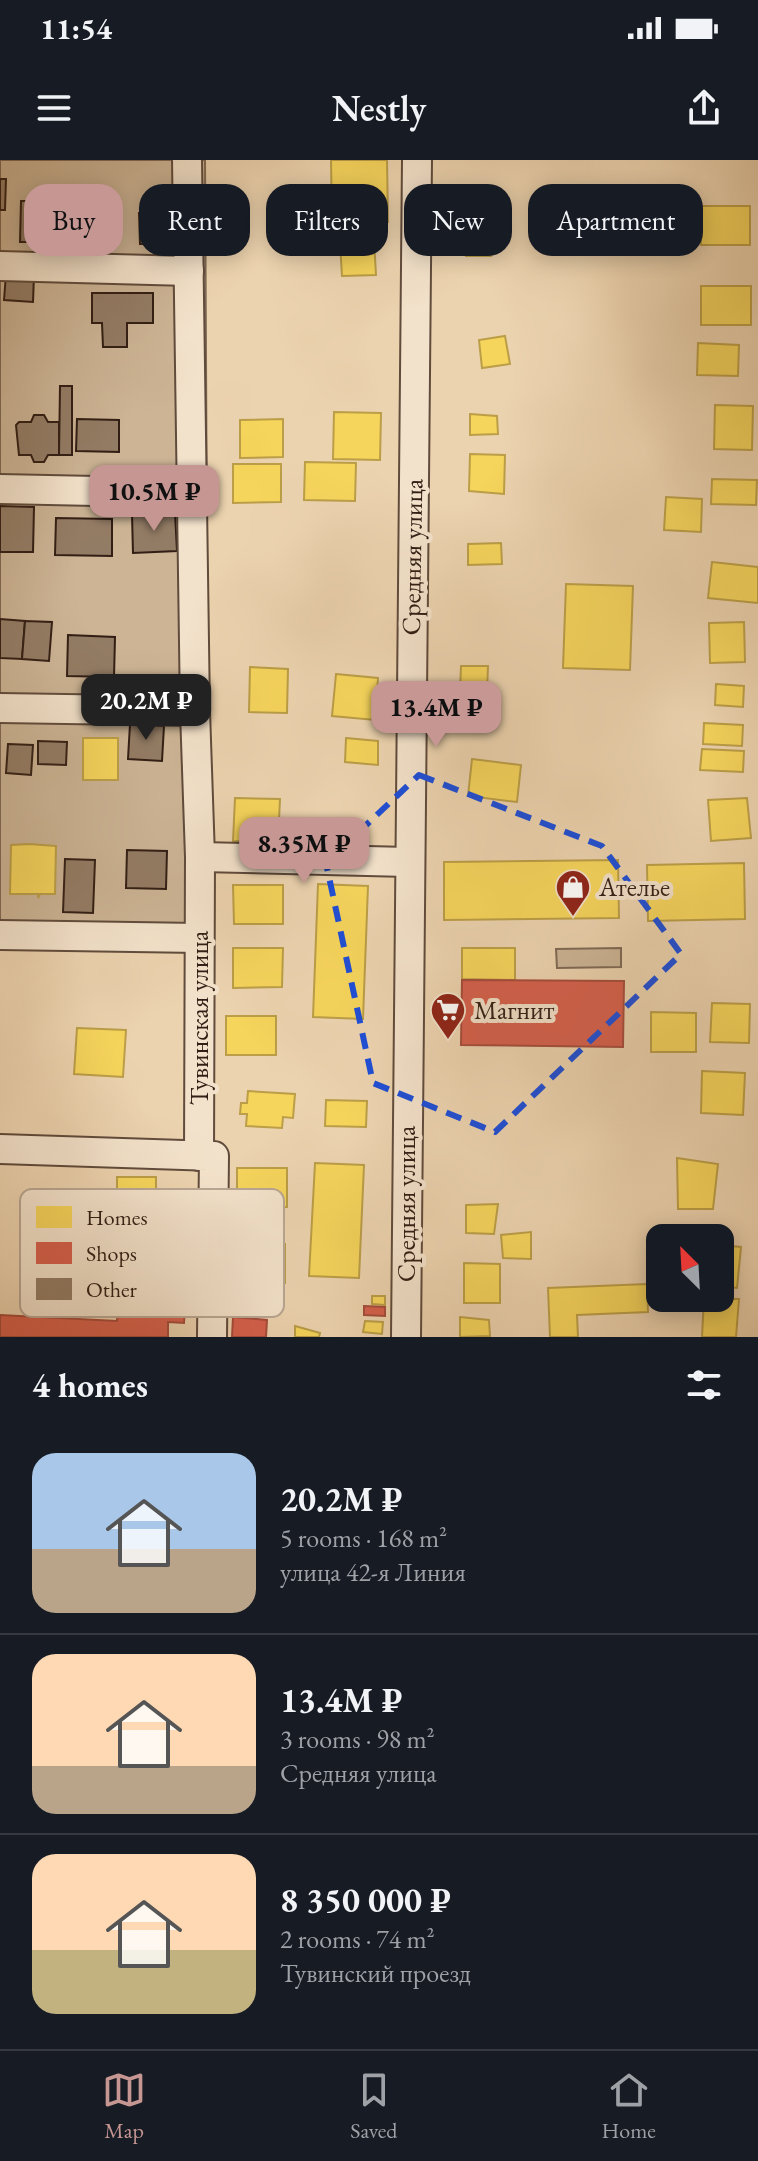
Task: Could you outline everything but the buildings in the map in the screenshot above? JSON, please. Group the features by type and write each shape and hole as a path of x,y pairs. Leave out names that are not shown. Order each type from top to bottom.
{"street":[{"name":"Тувинская улица","path":"187,160 199,938 208,1189"},
{"name":"Средняя улица","path":"406,1337 408,862 417,160"},
{"path":"0,266 189,271"},
{"path":"0,489 192,493"},
{"path":"0,708 195,711"},
{"path":"200,857 408,862"},
{"path":"0,935 199,938"},
{"path":"0,1149 207,1156"},
{"name":"Тувинская улица","path":"211,1317 212,1337"}],"highlighted area":[{"path":"419,775 602,846 681,954 495,1132 373,1083 326,863"}],"shaded area":[{"path":"0,160 205,160 205,184 139,184 139,256 205,256 209,949 0,949"},
{"path":"621,948 621,967 557,968 556,949"}],"place":[{"name":"Ателье","path":"573,918"},
{"name":"Магнит","path":"448,1041"}]}
